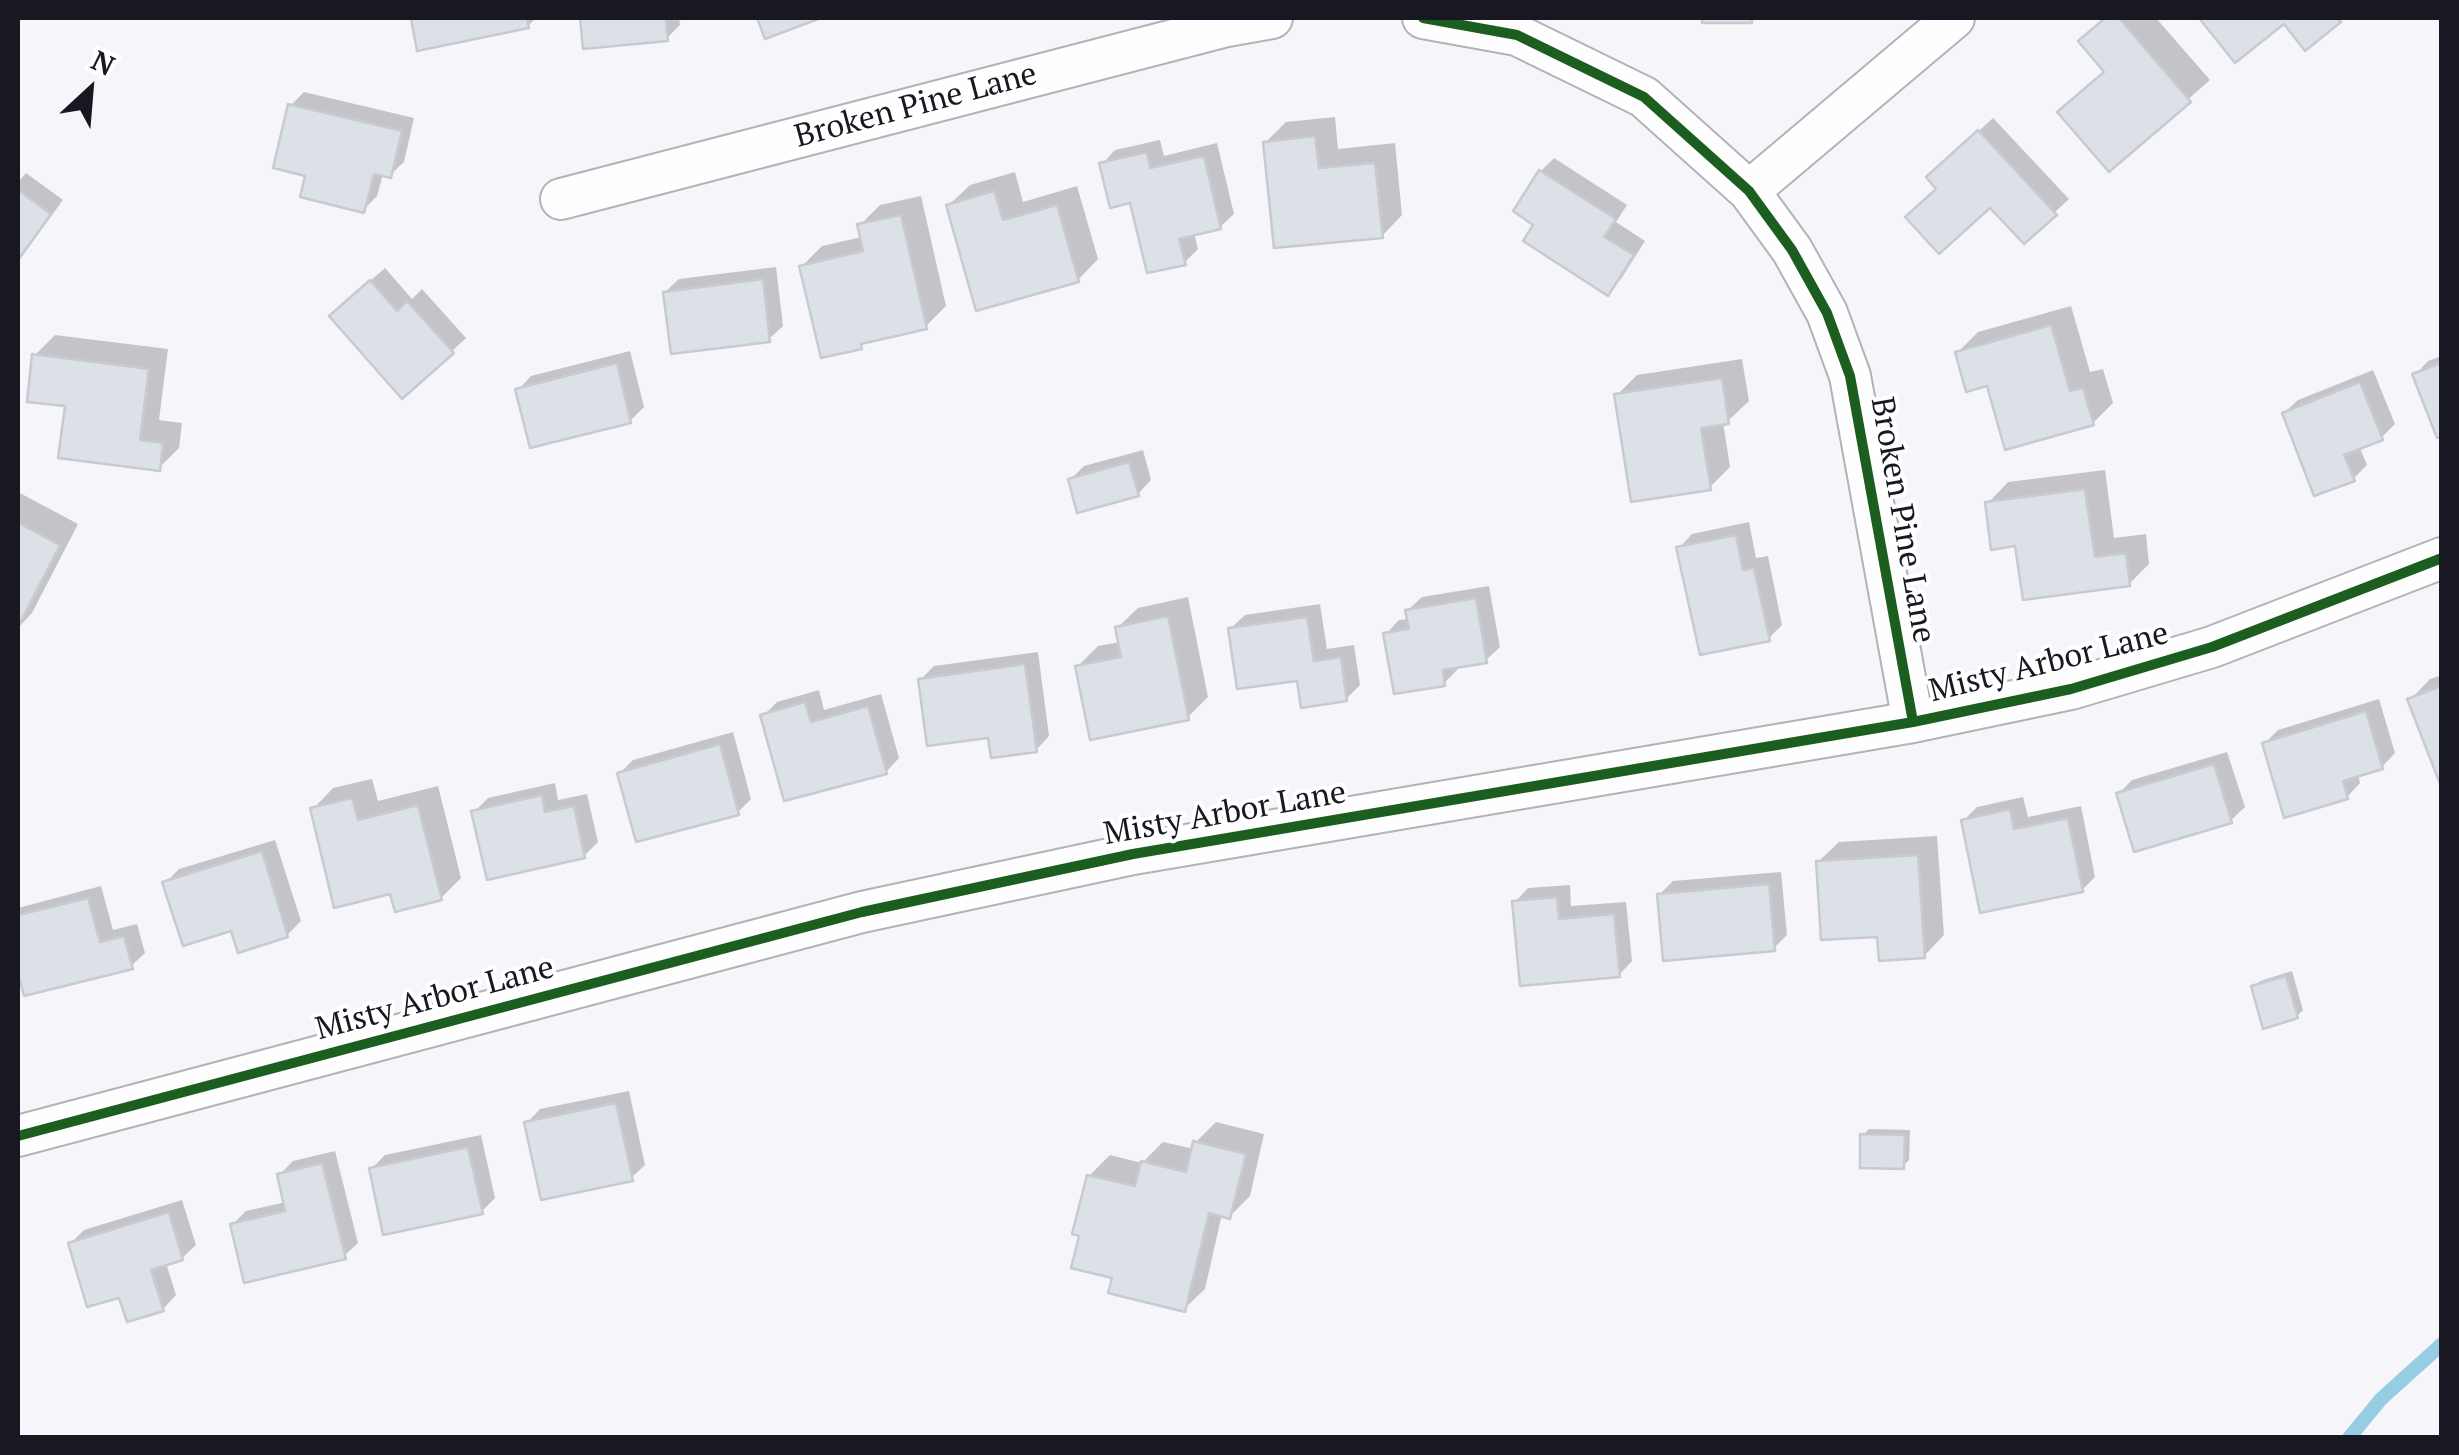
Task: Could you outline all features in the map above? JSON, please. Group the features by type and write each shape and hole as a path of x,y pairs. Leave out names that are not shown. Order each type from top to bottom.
{"street":[{"name":"Broken Pine Lane","path":"561,199 1226,26 1272,18"},
{"name":"Broken Pine Lane","path":"1423,18 1517,34 1644,96 1749,191 1792,250 1827,314 1850,376 1912,722"},
{"path":"1749,191 1954,18"},
{"name":"Misty Arbor Lane","path":"18,1136 882,908 1134,854 1912,722 2070,688 2212,648 2442,558"}],"building":[{"path":"411,18 527,18 529,28 417,51"},
{"path":"580,18 695,18 666,20 668,41 583,49"},
{"path":"757,18 821,18 765,39"},
{"path":"1702,18 1752,18 1752,23 1702,23"},
{"path":"2105,18 2119,18 2191,102 2109,172 2057,112 2104,72 2078,41"},
{"path":"2199,18 2337,18 2341,22 2305,51 2284,24 2235,63"},
{"path":"288,104 402,131 391,178 374,174 364,213 300,197 305,176 273,168"},
{"path":"1978,130 2057,215 2024,244 1990,208 1939,254 1905,217 1936,189 1926,177"},
{"path":"1315,136 1319,168 1375,163 1383,238 1274,248 1263,142"},
{"path":"1147,152 1150,168 1204,156 1221,229 1179,239 1186,265 1147,273 1130,203 1110,208 1099,163"},
{"path":"1539,170 1616,219 1604,237 1634,255 1608,296 1523,241 1533,225 1513,211"},
{"path":"18,190 51,214 18,260"},
{"path":"994,191 1003,220 1057,205 1079,282 976,311 946,205"},
{"path":"901,215 927,329 821,358 799,266 863,251 857,224"},
{"path":"763,279 770,342 671,354 663,292"},
{"path":"370,280 397,311 407,301 454,353 402,399 329,316"},
{"path":"2051,325 2070,391 2083,388 2094,425 2005,450 1987,386 1966,392 1955,352"},
{"path":"32,354 149,369 140,440 163,443 160,471 58,458 65,406 27,402"},
{"path":"617,363 631,423 530,448 515,389"},
{"path":"2442,363 2442,437 2437,438 2412,374"},
{"path":"1722,378 1729,424 1701,428 1711,490 1631,502 1614,394"},
{"path":"2360,382 2383,440 2344,455 2355,481 2314,496 2282,413"},
{"path":"1129,462 1139,496 1077,513 1068,479"},
{"path":"2085,489 2095,557 2126,553 2130,586 2023,600 2015,546 1991,550 1985,502"},
{"path":"18,523 60,545 18,627"},
{"path":"1736,535 1743,570 1754,568 1770,641 1700,655 1676,547"},
{"path":"1476,598 1487,663 1443,670 1445,686 1394,694 1383,633 1409,629 1405,610"},
{"path":"1168,616 1189,720 1090,740 1075,666 1121,657 1115,627"},
{"path":"1307,617 1314,661 1341,657 1347,701 1301,708 1297,681 1237,689 1228,628"},
{"path":"1025,664 1037,752 991,758 988,738 927,746 918,679"},
{"path":"2442,686 2442,789 2407,699"},
{"path":"805,702 811,722 868,706 887,774 784,801 760,715"},
{"path":"2366,711 2383,769 2343,781 2348,799 2284,818 2262,743"},
{"path":"720,744 739,815 636,842 617,773"},
{"path":"2214,764 2232,823 2134,852 2116,793"},
{"path":"542,795 545,812 574,806 585,858 487,880 471,811"},
{"path":"352,798 358,820 418,805 442,900 395,912 390,894 334,908 310,808"},
{"path":"2010,809 2014,829 2068,818 2083,892 1980,913 1961,820"},
{"path":"262,851 288,937 238,953 231,931 183,946 162,882"},
{"path":"1918,855 1925,958 1879,961 1877,937 1821,940 1816,861"},
{"path":"1769,884 1775,951 1663,961 1657,894"},
{"path":"1557,897 1559,919 1614,914 1620,977 1520,986 1512,901"},
{"path":"88,898 100,942 124,936 133,969 24,996 18,973 18,915"},
{"path":"2286,976 2298,1018 2263,1029 2251,986"},
{"path":"616,1103 633,1181 541,1200 524,1122"},
{"path":"1860,1134 1905,1135 1904,1169 1860,1168"},
{"path":"1193,1141 1246,1154 1230,1219 1209,1213 1185,1312 1108,1293 1112,1278 1071,1268 1079,1236 1072,1234 1087,1175 1135,1186 1141,1161 1186,1172"},
{"path":"468,1147 483,1214 383,1235 369,1168"},
{"path":"322,1163 346,1259 244,1283 230,1224 285,1211 277,1174"},
{"path":"169,1212 183,1260 151,1270 164,1311 127,1322 119,1298 87,1307 68,1243"}],"waterway":[{"path":"2349,1438 2381,1399 2442,1344"}],"cycle path":[{"path":"1423,18 1517,35 1644,97 1749,191 1792,250 1827,313 1850,376 1913,722"},
{"path":"18,1136 862,912 1133,854 1913,722 2071,689 2212,647 2442,558"}]}
